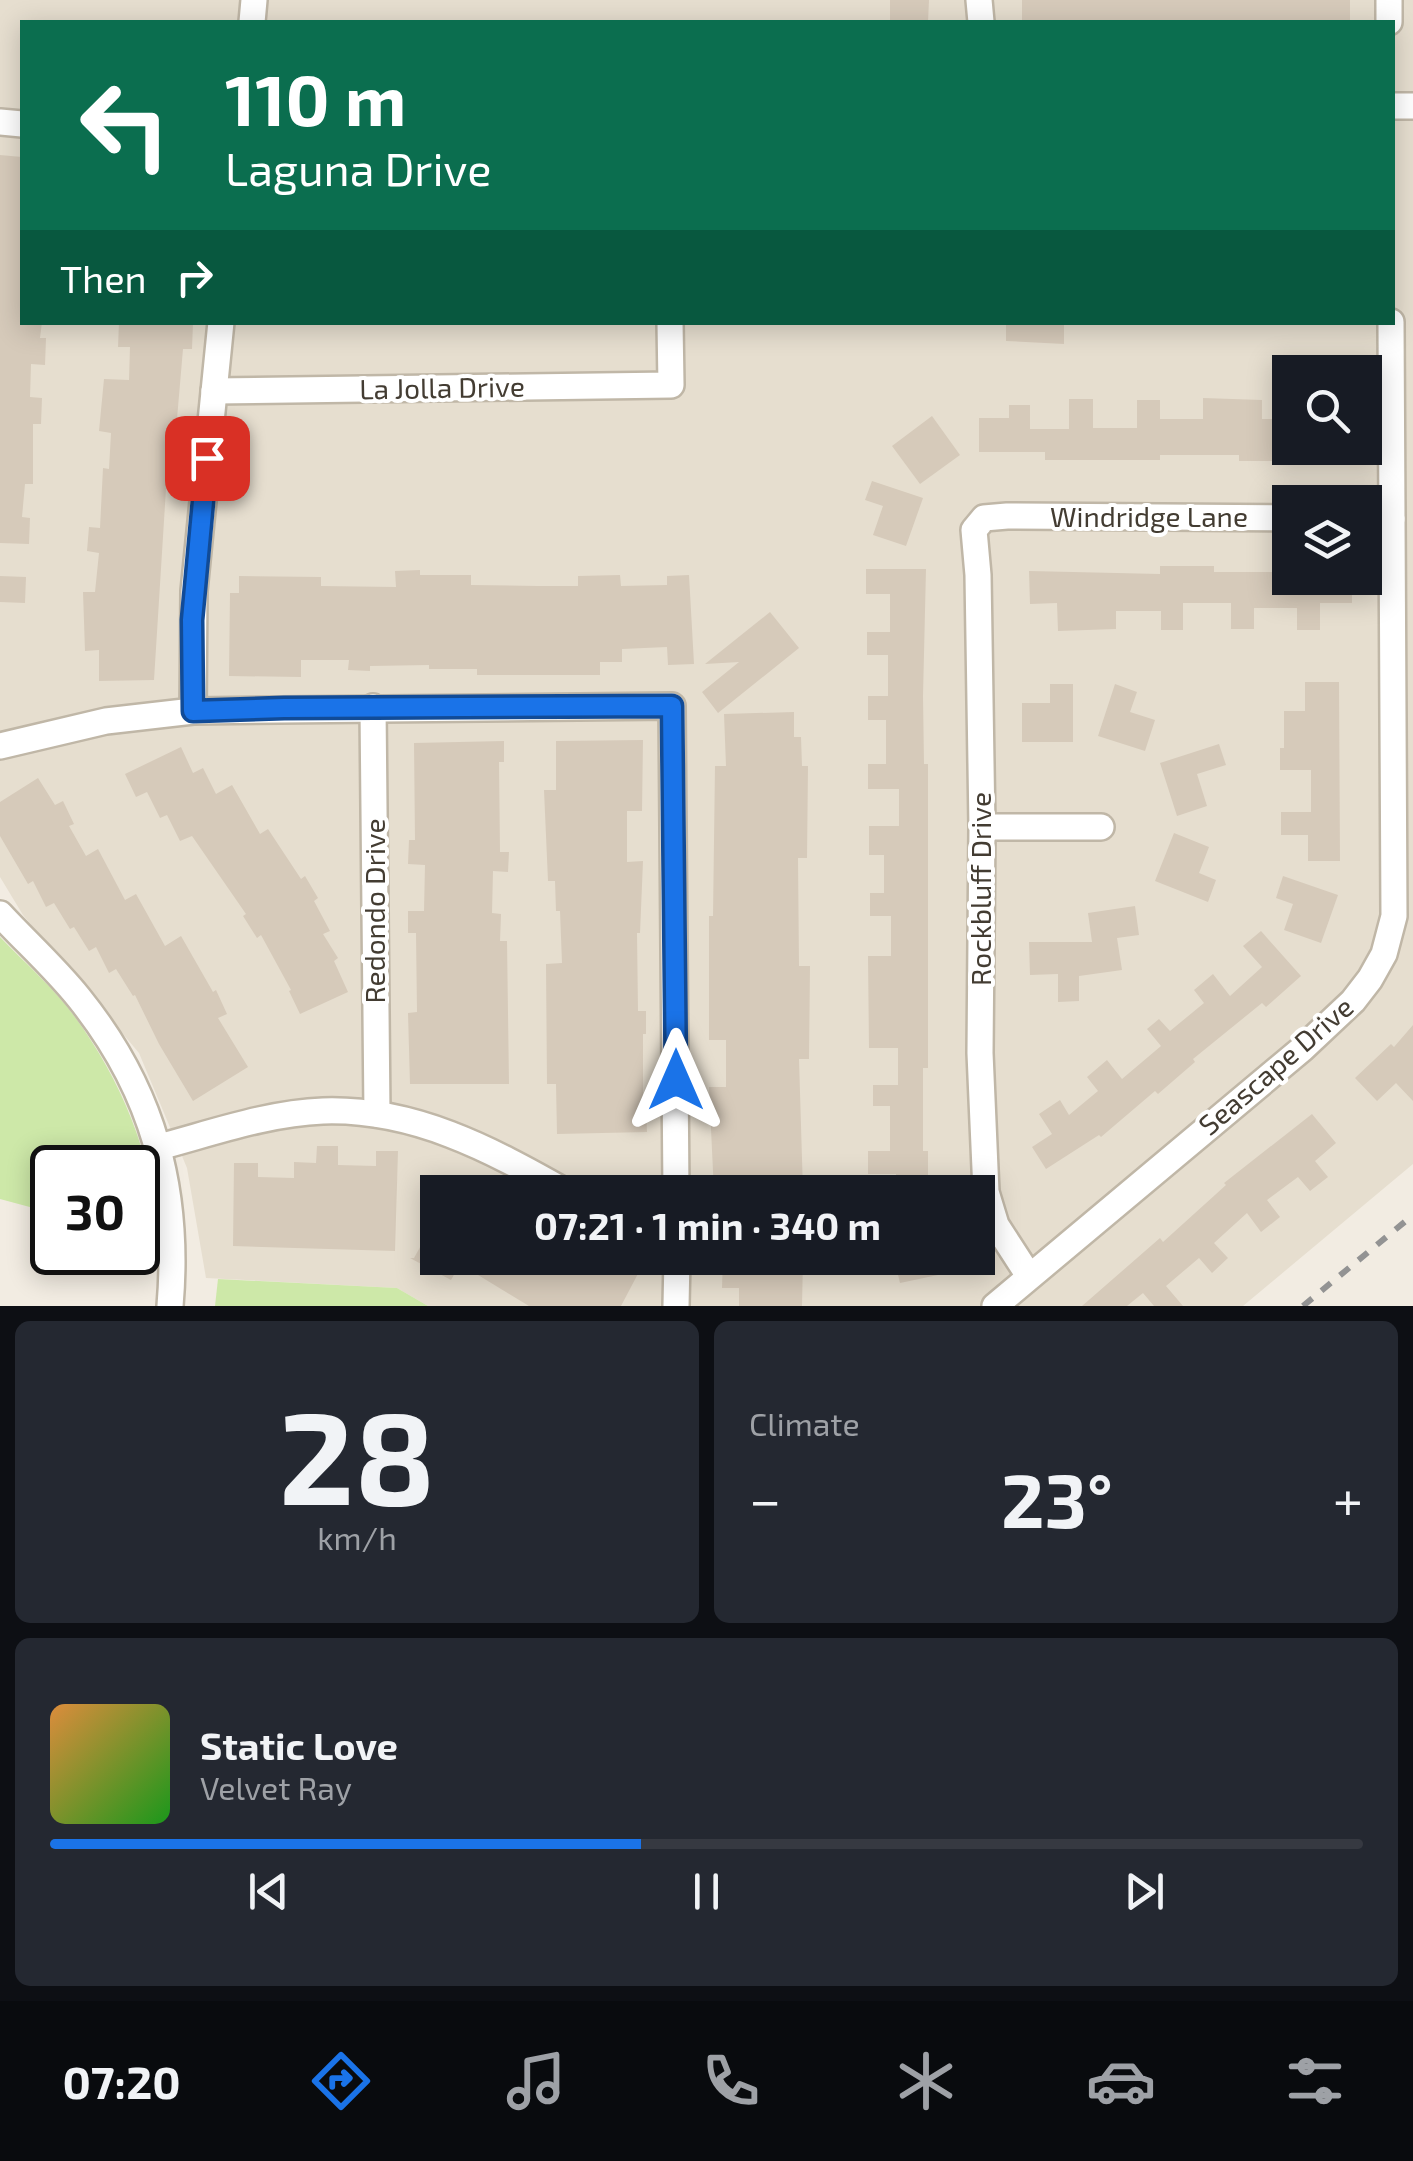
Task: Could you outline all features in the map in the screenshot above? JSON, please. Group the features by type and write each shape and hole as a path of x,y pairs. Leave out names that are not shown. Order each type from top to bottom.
{"street":[{"path":"193,711 194,591 221,325"},
{"name":"La Jolla Drive","path":"214,391 671,385 670,325"},
{"name":"Seascape Drive","path":"994,1306 1302,1049 1353,1000 1384,954 1394,916 1390,325"},
{"name":"Windridge Lane","path":"1008,516 1272,518"},
{"name":"Rockbluff Drive","path":"1008,516 984,518 974,530 979,590 982,827 980,1053 986,1192 996,1225 1028,1276"},
{"path":"1382,519 1392,519"},
{"path":"0,746 90,724 193,711 672,706 676,1175"},
{"name":"Redondo Drive","path":"374,707 377,1114"},
{"path":"982,827 1101,827"},
{"path":"0,914 96,1021 130,1079 159,1145"},
{"path":"160,1146 298,1113 377,1114 464,1138 534,1175"},
{"path":"160,1151 172,1215 170,1306"},
{"path":"676,1306 677,1275"}],"shaded area":[{"path":"0,0 1413,0 1413,1164 1243,1306 428,1306 397,1288 206,1278 187,1168 139,1053 23,915 0,877"}],"green space":[{"path":"0,937 67,1006 91,1041 120,1092 140,1145 30,1145 30,1207 0,1199"},
{"path":"218,1279 397,1288 428,1306 215,1306"}],"building":[{"path":"890,0 929,0 928,20 890,20"},
{"path":"1022,0 1350,0 1350,20 1022,20"},
{"path":"0,155 20,157 20,325 42,325 40,338 46,338 45,365 31,364 30,397 42,398 41,424 33,424 33,484 25,484 22,517 30,518 29,544 0,543"},
{"path":"119,325 193,325 192,349 183,349 175,442 169,441 154,680 99,681 99,650 85,651 83,592 95,592 99,553 87,551 89,527 100,528 103,468 109,469 111,433 99,431 104,379 129,380 130,347 118,347"},
{"path":"1006,325 1064,325 1064,344 1006,341"},
{"path":"1203,398 1262,400 1262,419 1272,419 1272,461 1239,461 1239,455 1045,460 1045,452 979,452 979,418 1009,418 1009,405 1030,405 1030,429 1069,429 1069,399 1093,399 1093,428 1137,428 1137,400 1160,400 1160,419 1203,419"},
{"path":"932,416 960,455 920,484 892,446"},
{"path":"872,481 923,498 906,546 873,535 883,506 865,500"},
{"path":"1160,566 1214,566 1214,572 1272,572 1272,595 1352,595 1352,603 1320,603 1320,630 1297,630 1297,608 1254,608 1254,629 1231,629 1231,603 1183,603 1183,630 1161,630 1161,611 1116,611 1116,629 1058,631 1057,603 1030,604 1029,571 1160,574"},
{"path":"866,569 926,569 923,696 924,764 928,764 928,1068 923,1068 923,1151 928,1151 928,1175 868,1174 868,1151 890,1151 890,1106 873,1106 873,1085 898,1085 898,1048 869,1048 868,956 891,956 891,916 870,916 870,893 884,893 884,855 869,855 869,826 899,826 899,789 868,789 868,764 886,764 886,720 868,720 868,696 888,696 888,655 867,655 867,632 890,632 890,594 866,594"},
{"path":"420,570 420,575 471,575 471,585 578,586 578,576 620,575 621,586 667,585 667,576 689,575 694,664 668,665 667,647 622,649 622,662 600,662 600,675 477,675 477,669 429,669 429,665 348,670 349,660 301,660 301,677 229,676 230,593 239,593 239,576 321,577 321,586 396,587 395,571"},
{"path":"0,576 26,577 25,603 0,602"},
{"path":"770,612 799,648 718,713 702,692 739,662 705,664"},
{"path":"1305,682 1339,682 1340,861 1308,861 1308,835 1281,835 1281,812 1311,812 1311,770 1280,770 1284,711 1305,711"},
{"path":"1050,684 1073,684 1073,742 1022,742 1022,703 1050,703"},
{"path":"1115,684 1137,692 1130,712 1155,720 1145,751 1098,736"},
{"path":"794,712 794,737 801,737 802,766 808,766 807,858 798,858 799,966 810,966 809,1059 799,1059 802,1175 713,1175 709,1087 726,1087 726,1040 709,1040 715,766 726,766 724,714"},
{"path":"643,740 642,811 627,811 627,862 643,861 637,933 638,1011 646,1011 643,1110 647,1132 557,1134 556,1084 547,1084 546,964 562,963 555,881 548,881 544,790 556,790 556,741"},
{"path":"504,741 504,762 499,762 500,852 509,852 508,872 493,871 492,913 501,914 500,941 507,941 509,1084 410,1084 408,1013 417,1012 416,933 408,933 408,911 424,911 425,865 408,864 409,840 415,840 414,743"},
{"path":"1219,744 1226,765 1197,774 1207,806 1177,816 1160,763"},
{"path":"181,747 193,773 203,768 216,794 232,785 260,834 268,829 301,879 305,876 318,898 314,901 330,931 323,934 338,958 334,961 348,992 300,1014 261,935 257,938 243,916 246,914 192,836 180,841 167,815 160,818 147,792 136,797 125,774"},
{"path":"38,778 55,805 63,801 74,824 69,826 86,856 98,849 125,900 136,894 165,946 181,936 213,992 216,990 227,1014 218,1018 248,1067 193,1101 135,995 116,969 109,973 96,947 89,951 54,903 46,907 33,881 28,884 0,836 0,802"},
{"path":"1174,833 1209,847 1199,873 1216,880 1208,902 1155,881"},
{"path":"1283,876 1338,895 1321,943 1284,930 1293,904 1276,898"},
{"path":"1135,906 1139,935 1117,938 1122,970 1079,976 1079,1001 1058,1002 1058,974 1030,975 1029,942 1092,942 1088,913"},
{"path":"1261,931 1301,976 1266,1007 1262,1003 1193,1059 1195,1062 1158,1094 1155,1091 1101,1137 1046,1169 1032,1147 1052,1134 1039,1114 1060,1100 1069,1115 1098,1091 1087,1077 1107,1060 1122,1079 1161,1046 1147,1029 1159,1019 1170,1031 1204,1003 1194,990 1213,974 1230,996 1262,967 1243,946"},
{"path":"1413,1025 1413,1101 1396,1083 1377,1101 1355,1078 1391,1044 1394,1047"},
{"path":"1312,1114 1336,1143 1315,1161 1328,1177 1310,1191 1298,1177 1267,1200 1280,1217 1261,1232 1247,1213 1214,1243 1228,1258 1212,1273 1199,1258 1166,1286 1183,1306 1154,1306 1143,1293 1127,1306 1082,1306 1160,1238 1163,1242 1224,1183"},
{"path":"317,1146 338,1146 338,1165 376,1166 376,1151 398,1151 395,1251 233,1246 234,1163 258,1163 258,1177 294,1178 294,1162 316,1163"},
{"path":"478,1275 637,1275 621,1306 529,1306"},
{"path":"722,1275 803,1275 802,1306 739,1306 739,1288 722,1288"},
{"path":"898,1275 938,1275 900,1283"}],"railway":[{"path":"1303,1306 1413,1215"}],"route":[{"path":"207,458 192,620 193,711 672,706 676,1080"}]}
